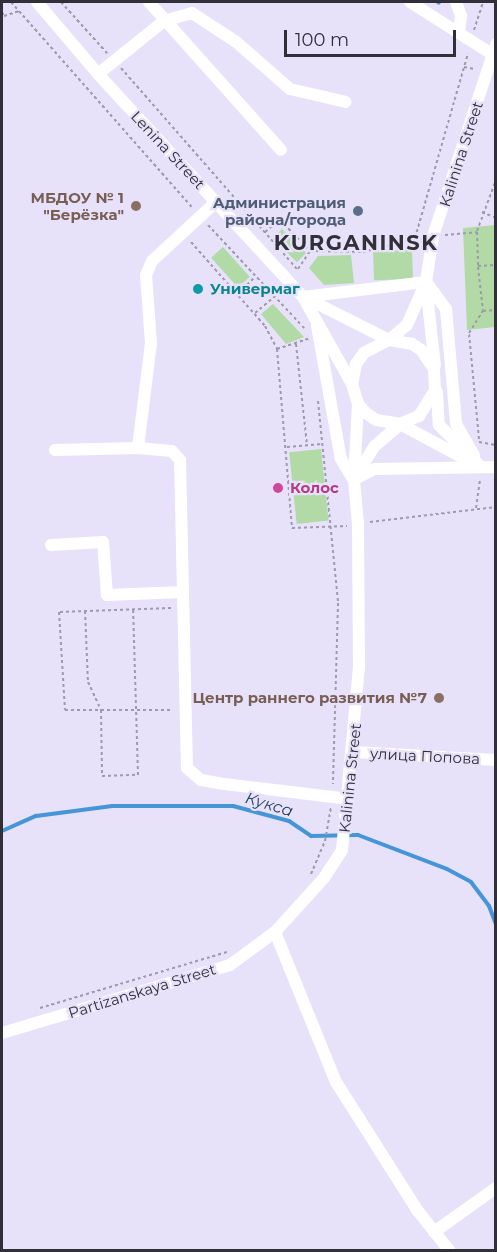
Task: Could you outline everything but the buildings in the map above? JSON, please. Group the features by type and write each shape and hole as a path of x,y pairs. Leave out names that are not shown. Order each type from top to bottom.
{"street":[{"name":"Lenina Street","path":"37,2 98,74 303,297 352,384"},
{"path":"149,2 282,150"},
{"path":"410,2 471,40 494,49"},
{"path":"456,2 460,16 459,32"},
{"path":"98,74 164,21 192,14 235,41 290,89 346,102"},
{"name":"Kalinina Street","path":"426,282 433,236 494,49"},
{"path":"138,448 151,343 146,275 152,261 184,234 217,201"},
{"path":"303,297 426,282"},
{"path":"354,480 358,404 352,384 356,364 364,353 389,340 407,325 426,282"},
{"path":"426,282 439,425 481,467"},
{"path":"426,282 446,309 456,424 481,467"},
{"path":"303,297 389,340 400,340 421,350 429,358 436,380 427,409 400,424 375,446 354,480"},
{"name":"Kalinina Street","path":"275,932 324,878 342,850 354,752 359,666 358,524 354,480 341,459 314,313"},
{"path":"358,404 376,420 400,424 481,467"},
{"path":"55,450 138,448 172,451 180,460 187,768 201,780 350,799"},
{"path":"354,480 375,469 495,467"},
{"path":"51,545 103,542 107,595 183,592"},
{"name":"улица Попова","path":"354,752 495,760"},
{"path":"275,932 336,1082 434,1232 449,1251"},
{"name":"Partizanskaya Street","path":"2,1033 230,965 275,932"},
{"path":"434,1232 495,1188"}],"path":[{"path":"10,2 201,218 313,337 277,349"},
{"path":"61,2 297,270"},
{"path":"415,238 483,2"},
{"path":"2,12 4,16 18,11"},
{"path":"477,508 481,467 468,333 483,311 477,232 482,212 495,180"},
{"path":"482,212 495,218"},
{"path":"265,232 280,220 310,251 363,252 415,238 477,232"},
{"path":"184,234 255,313 277,349 292,528 331,528 495,507"},
{"path":"478,266 495,266"},
{"path":"238,293 255,277"},
{"path":"255,313 274,297"},
{"path":"483,311 495,310"},
{"path":"306,340 309,348"},
{"path":"296,344 307,445"},
{"path":"306,882 325,840 332,797 339,658 331,528 317,399"},
{"path":"479,442 495,445"},
{"path":"287,447 322,444"},
{"path":"183,607 59,612 64,710 185,710"},
{"path":"85,611 88,682 101,710 102,777 138,775 133,609"},
{"path":"34,1011 229,951"}],"green space":[{"path":"495,225 495,327 467,330 463,228"},
{"path":"282,229 306,253 297,262 273,238"},
{"path":"223,247 250,277 238,287 211,258"},
{"path":"412,250 413,279 374,280 373,251"},
{"path":"351,255 354,283 324,285 309,268 318,256"},
{"path":"273,304 304,337 286,344 261,314"},
{"path":"321,449 329,521 297,524 289,452"}],"waterway":[{"name":"Кукса","path":"2,831 36,816 112,806 233,806 289,821 311,836 358,835 447,869 471,882 489,906 496,924"}],"place":[{"name":"МБДОУ № 1 \"Берёзка\"","path":"136,206"},
{"name":"Администрация района/города","path":"358,211"},
{"name":"Универмаг","path":"198,289"},
{"name":"Колос","path":"278,488"},
{"name":"Центр раннего развития №7","path":"439,698"}],"district":[{"name":"KURGANINSK","path":"356,243"}]}
